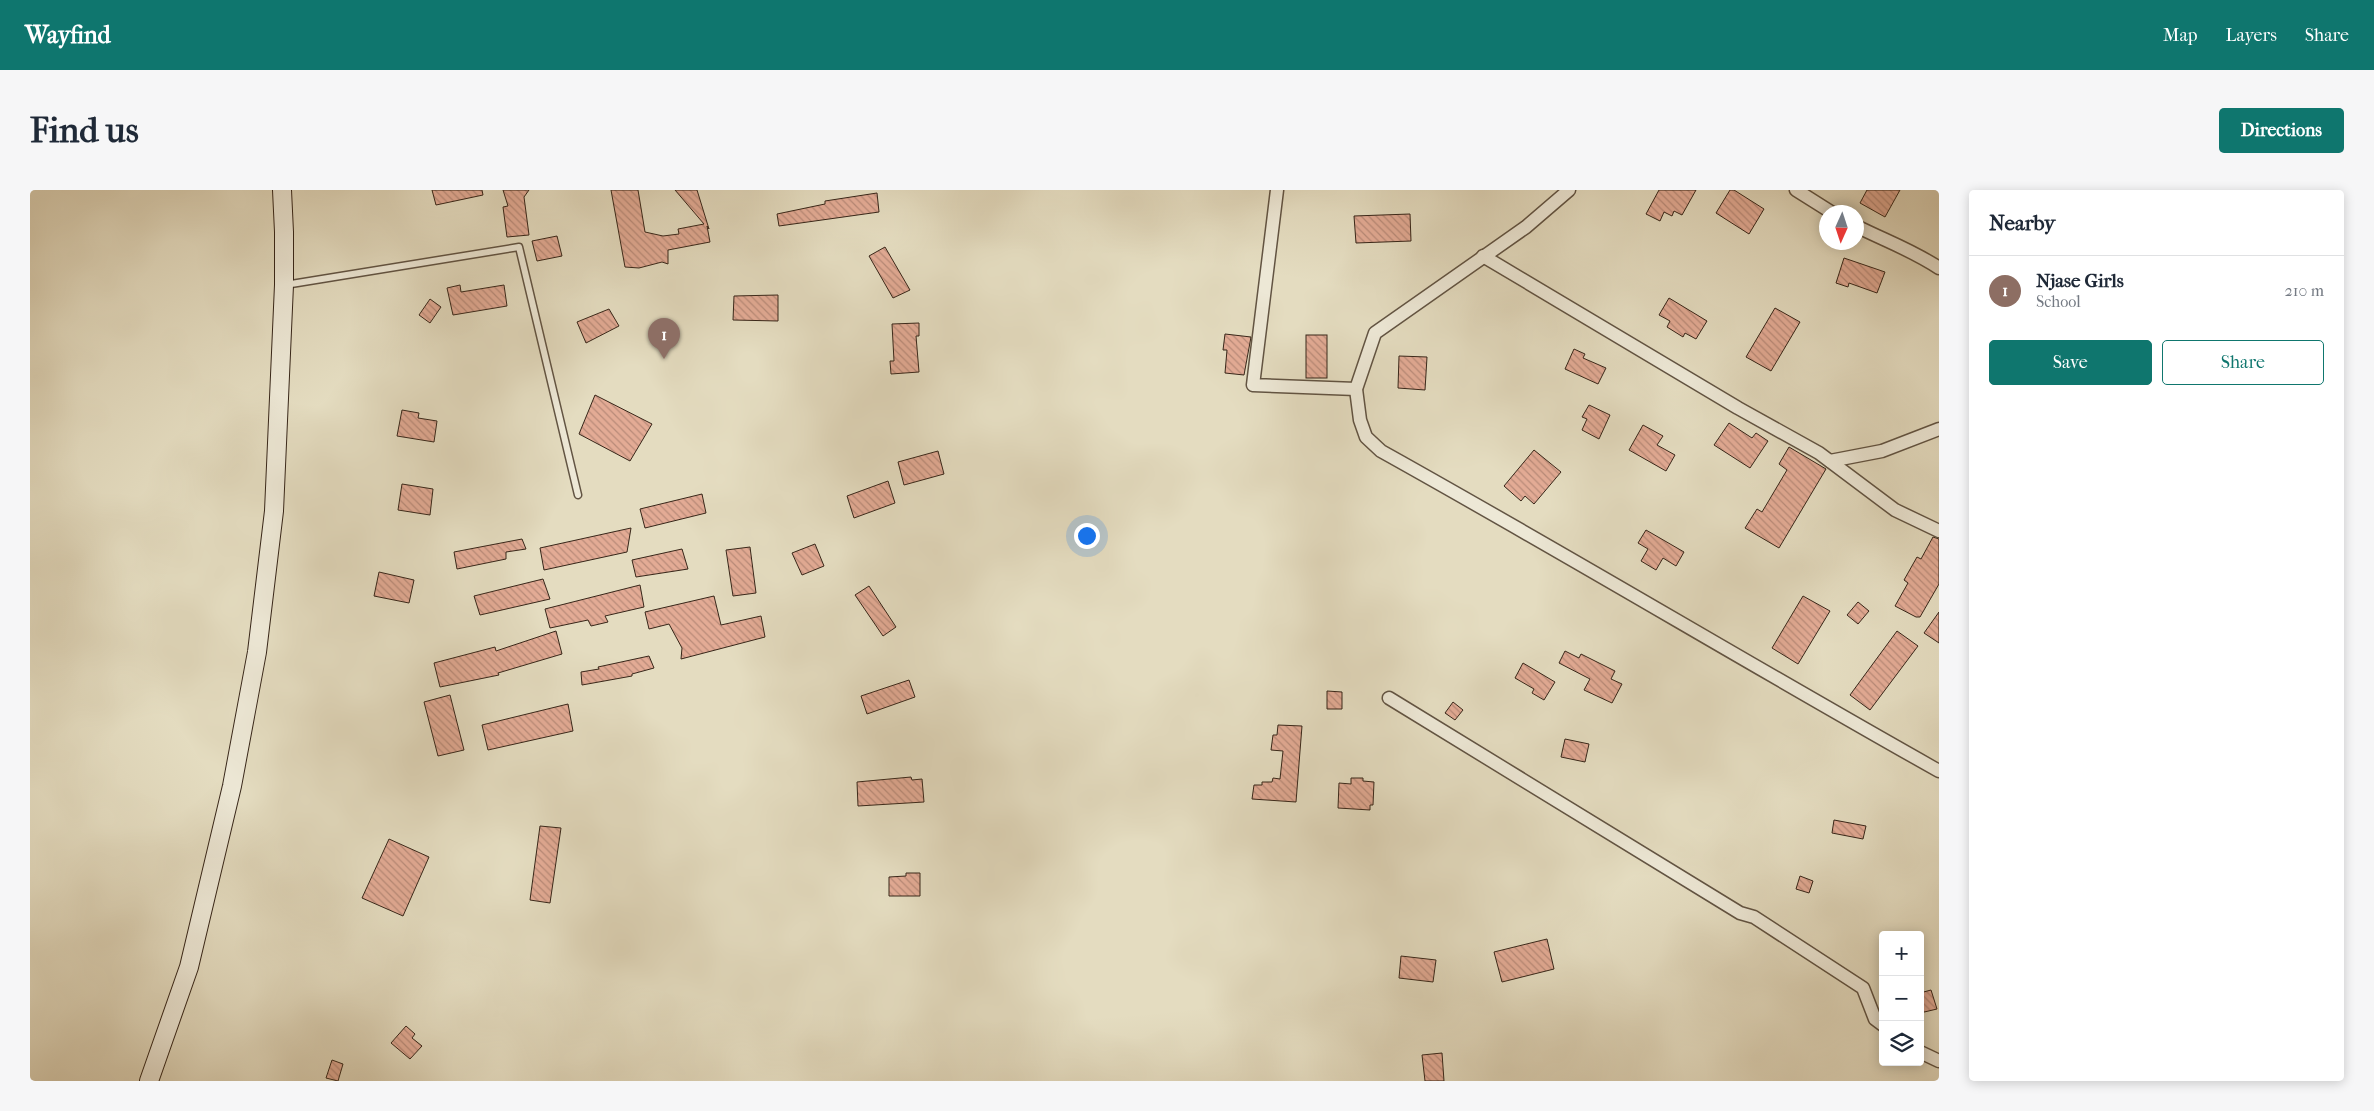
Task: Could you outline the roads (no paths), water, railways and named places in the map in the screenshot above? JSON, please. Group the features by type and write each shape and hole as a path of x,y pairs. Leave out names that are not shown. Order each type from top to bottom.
{"main road":[{"path":"149,1081 189,967 232,786 257,652 274,511 284,285 282,190"}],"street":[{"path":"1277,190 1253,385 1356,389"},
{"path":"1569,190 1526,227 1375,333 1356,389 1360,420 1366,437 1381,451 1542,541 1755,667 1939,771"},
{"path":"1796,190 1820,205"},
{"path":"1864,230 1895,245 1907,248 1939,268"},
{"path":"1483,256 1830,461 1895,510 1939,531"},
{"path":"1830,461 1882,451 1939,429"},
{"path":"1389,698 1648,858 1740,913 1754,917 1836,969 1863,988 1875,1019 1879,1022"},
{"path":"1924,1054 1939,1061"}],"lane":[{"path":"284,285 519,247 578,495"}],"place":[{"name":"Njase Girls","path":"664,359"}]}
